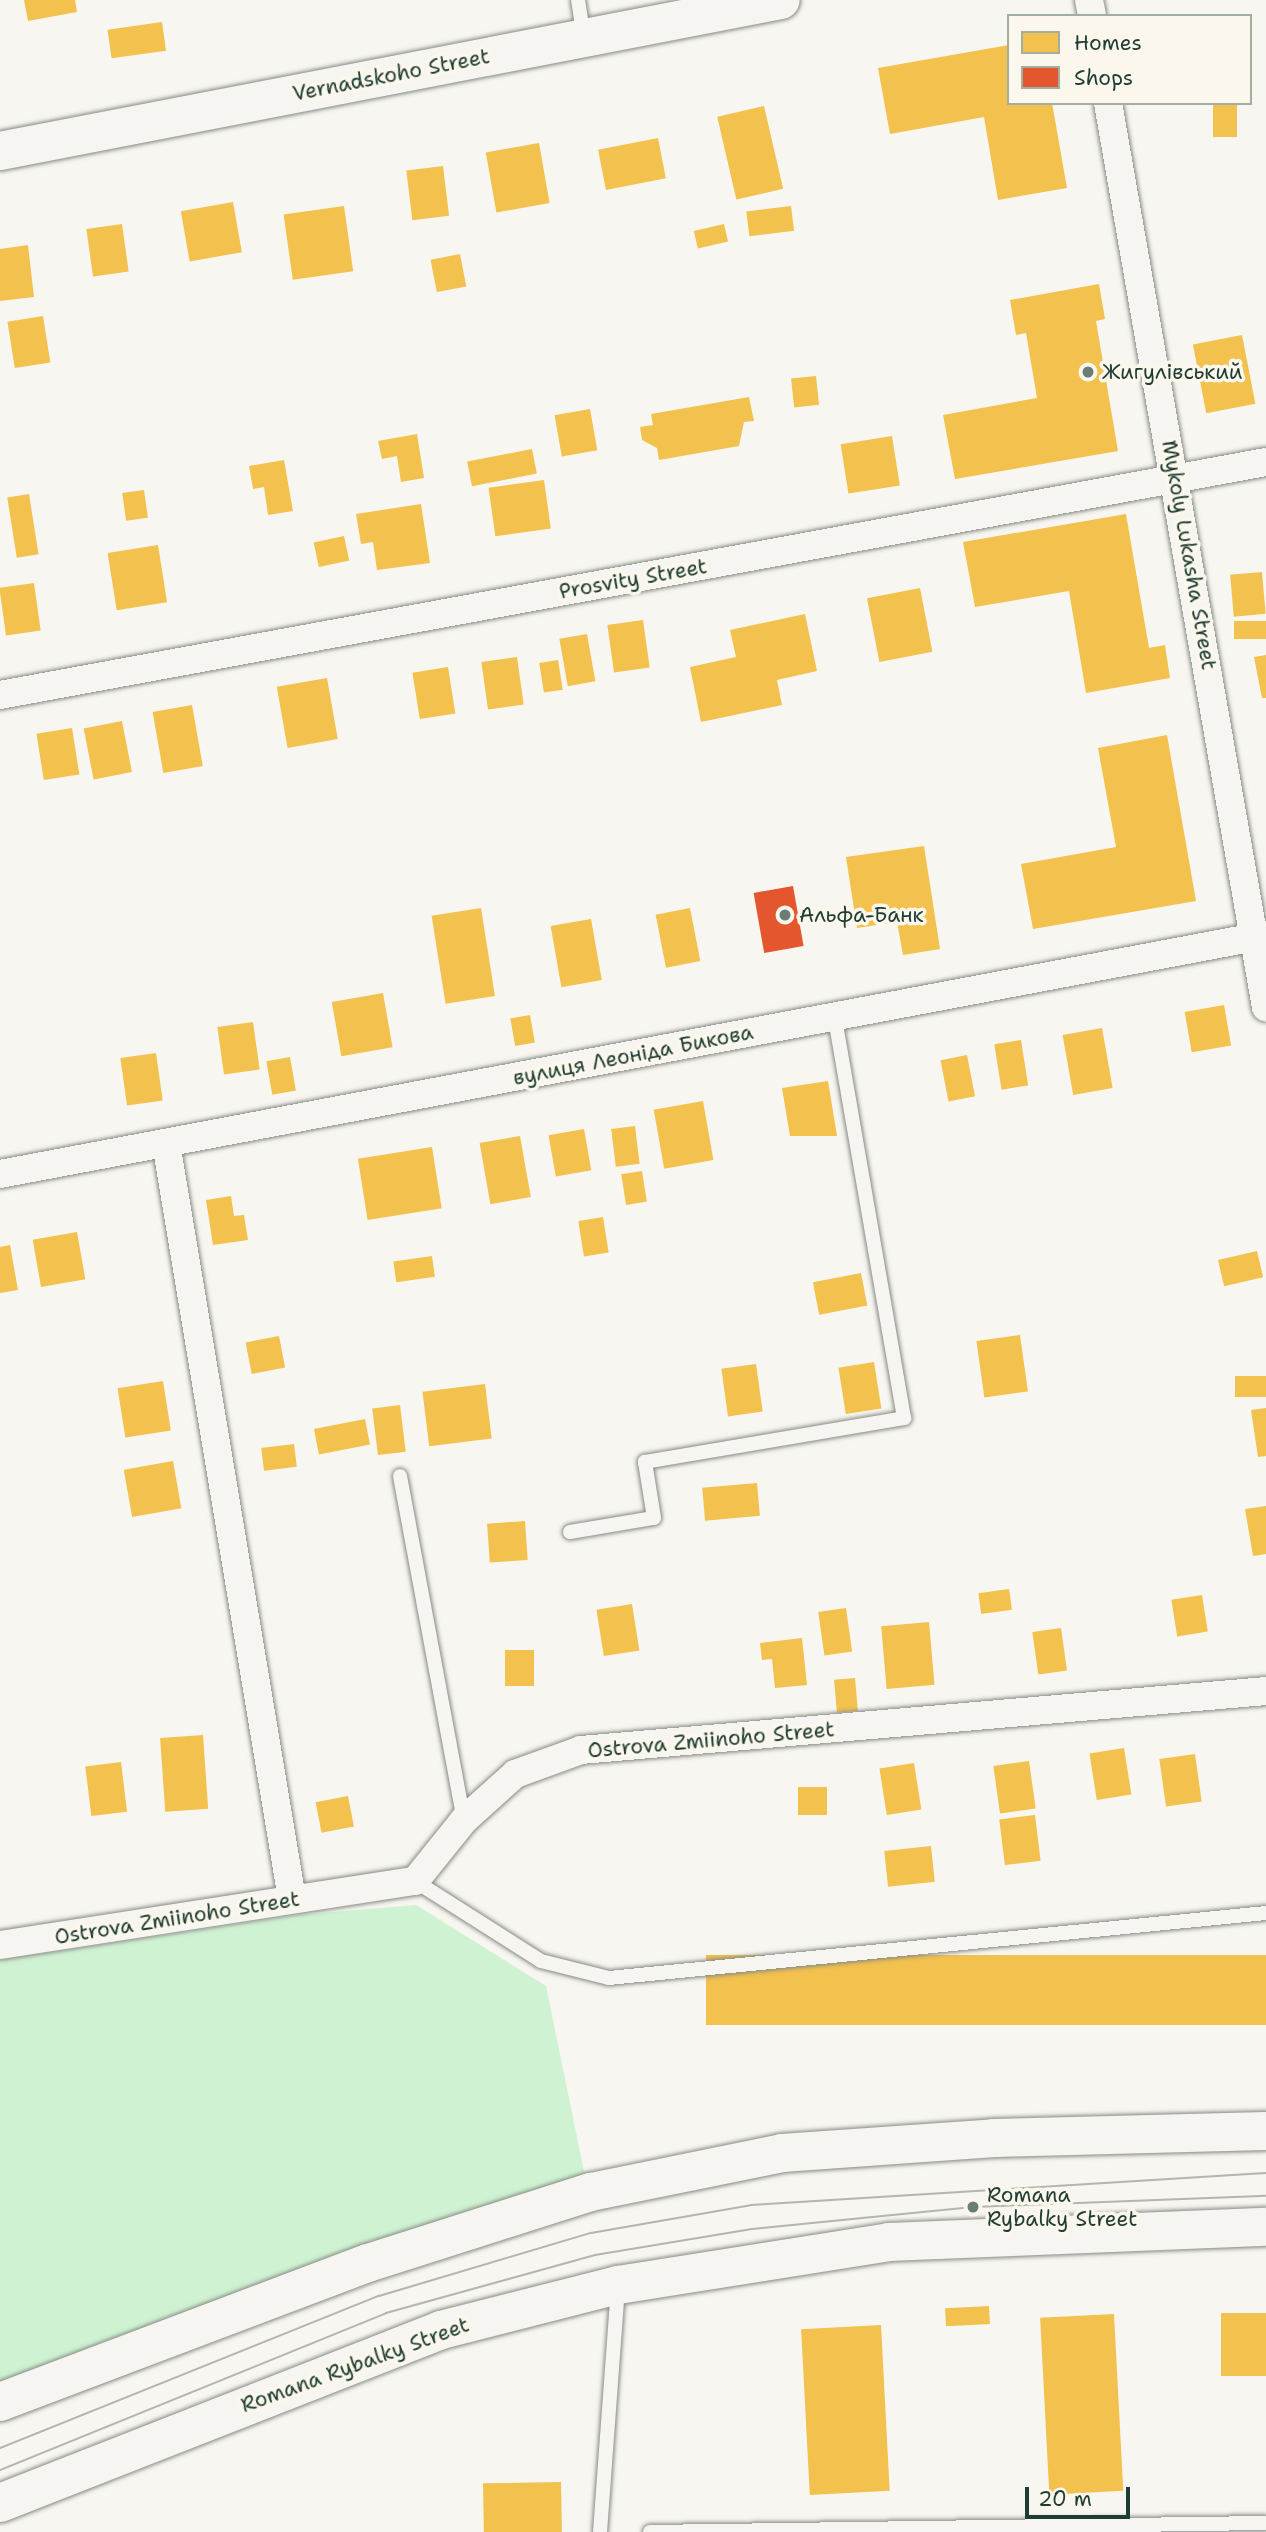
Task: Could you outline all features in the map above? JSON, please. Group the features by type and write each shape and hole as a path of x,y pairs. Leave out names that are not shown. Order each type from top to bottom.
{"main road":[{"name":"Vernadskoho Street","path":"0,151 782,0"},
{"path":"0,2402 368,2263 591,2192 782,2153 994,2138 1266,2131"},
{"name":"Romana Rybalky Street","path":"0,2503 441,2330 618,2285 889,2242 1266,2227"}],"street":[{"name":"Mykoly Lukasha Street","path":"1108,105 1260,936 1266,1007"},
{"name":"Prosvity Street","path":"0,695 1266,462"},
{"name":"вулиця Леоніда Бикова","path":"0,1174 1260,936"},
{"path":"166,1143 292,1899"},
{"name":"Ostrova Zmiinoho Street","path":"0,1945 415,1881 464,1820 515,1774 581,1750 1266,1691"}],"lane":[{"path":"578,0 584,37"},
{"path":"570,1532 654,1518 645,1462 904,1418 835,1017"},
{"path":"400,1476 464,1820"},
{"path":"415,1881 541,1961 609,1978 1266,1913"},
{"path":"600,2532 618,2285"},
{"path":"650,2532 1266,2523"}],"green space":[{"path":"416,1905 546,1986 586,2181 0,2387 0,1960 297,1915"}],"building: Homes":[{"path":"24,0 75,0 77,12 28,21"},
{"path":"162,22 166,51 112,58 108,30"},
{"path":"1007,45 1007,105 1052,105 1067,188 998,200 984,117 890,134 878,68"},
{"path":"1213,105 1237,105 1237,137 1213,137"},
{"path":"764,106 783,189 736,200 717,117"},
{"path":"658,138 666,178 606,190 598,150"},
{"path":"539,143 550,203 496,212 486,152"},
{"path":"443,166 449,216 412,220 406,171"},
{"path":"233,202 242,252 190,261 181,211"},
{"path":"344,206 353,271 293,280 284,214"},
{"path":"791,206 794,231 749,236 746,211"},
{"path":"122,224 129,272 93,277 86,229"},
{"path":"724,224 728,242 698,249 694,231"},
{"path":"28,245 34,297 0,301 0,249"},
{"path":"460,254 466,286 437,292 431,260"},
{"path":"1099,284 1105,319 1096,321 1118,451 955,479 943,415 1037,398 1026,333 1016,335 1010,300"},
{"path":"43,316 50,362 15,368 7,322"},
{"path":"1242,335 1255,404 1206,413 1193,345"},
{"path":"816,376 819,405 794,407 791,379"},
{"path":"749,397 754,421 744,422 739,446 659,460 657,448 642,440 640,427 653,425 651,414"},
{"path":"590,409 597,450 562,457 555,415"},
{"path":"417,434 424,478 401,482 397,456 382,459 378,441"},
{"path":"892,436 900,485 848,494 841,444"},
{"path":"532,449 537,474 472,486 467,462"},
{"path":"284,460 293,511 268,515 264,487 253,489 249,466"},
{"path":"544,480 551,529 495,536 489,488"},
{"path":"144,490 148,518 126,521 122,493"},
{"path":"29,494 39,554 17,558 7,497"},
{"path":"421,504 430,563 377,570 373,542 361,544 356,514"},
{"path":"1126,514 1149,648 1165,645 1170,678 1086,693 1069,591 975,607 963,542"},
{"path":"344,536 349,560 319,567 314,542"},
{"path":"158,545 167,602 117,610 108,553"},
{"path":"1262,572 1266,614 1234,617 1230,575"},
{"path":"34,583 41,631 6,635 0,588"},
{"path":"920,588 932,652 879,662 867,598"},
{"path":"805,614 817,671 777,680 782,705 701,722 690,667 736,657 730,630"},
{"path":"643,620 650,668 614,673 607,625"},
{"path":"1234,621 1266,621 1266,639 1234,639"},
{"path":"587,634 595,681 568,686 559,639"},
{"path":"1266,655 1266,698 1262,698 1254,657"},
{"path":"517,657 524,705 488,710 481,662"},
{"path":"558,660 563,690 544,693 539,663"},
{"path":"448,667 455,713 420,719 412,673"},
{"path":"327,678 338,739 288,748 277,687"},
{"path":"192,705 203,766 163,773 153,712"},
{"path":"122,721 132,772 94,779 84,728"},
{"path":"72,728 79,774 44,780 36,734"},
{"path":"1167,735 1196,901 1033,929 1021,864 1116,847 1098,748"},
{"path":"924,846 940,949 903,955 897,922 857,928 846,857"},
{"path":"481,908 495,996 446,1004 432,916"},
{"path":"690,908 700,961 666,968 656,915"},
{"path":"591,919 602,980 561,987 551,926"},
{"path":"383,993 393,1047 341,1056 332,1002"},
{"path":"1224,1005 1231,1045 1192,1052 1185,1012"},
{"path":"530,1015 535,1043 515,1046 510,1018"},
{"path":"253,1022 260,1070 224,1075 217,1027"},
{"path":"1102,1028 1113,1088 1073,1095 1063,1035"},
{"path":"1021,1040 1028,1085 1002,1090 994,1044"},
{"path":"156,1053 163,1101 127,1106 120,1058"},
{"path":"967,1055 975,1096 949,1101 940,1060"},
{"path":"290,1057 296,1090 272,1095 266,1061"},
{"path":"828,1081 837,1136 790,1136 782,1088"},
{"path":"703,1101 713,1160 664,1169 654,1110"},
{"path":"635,1126 640,1164 616,1167 611,1129"},
{"path":"584,1129 591,1170 556,1177 549,1135"},
{"path":"520,1136 531,1197 490,1204 480,1143"},
{"path":"432,1147 442,1208 368,1220 358,1159"},
{"path":"642,1171 647,1202 626,1205 621,1174"},
{"path":"231,1196 234,1216 244,1215 248,1240 213,1245 206,1200"},
{"path":"603,1217 609,1253 584,1256 578,1221"},
{"path":"77,1232 85,1279 41,1287 33,1240"},
{"path":"10,1245 18,1290 0,1293 0,1247"},
{"path":"1257,1251 1263,1277 1224,1286 1218,1260"},
{"path":"432,1256 435,1277 396,1282 393,1261"},
{"path":"861,1273 867,1305 819,1315 813,1282"},
{"path":"1020,1335 1028,1391 984,1398 976,1341"},
{"path":"279,1336 285,1367 252,1374 246,1342"},
{"path":"874,1362 881,1408 846,1414 838,1368"},
{"path":"756,1364 763,1412 728,1416 721,1369"},
{"path":"1235,1376 1266,1376 1266,1397 1235,1397"},
{"path":"163,1381 171,1430 125,1438 118,1388"},
{"path":"485,1384 492,1439 429,1446 422,1392"},
{"path":"400,1405 406,1452 378,1455 372,1408"},
{"path":"1266,1408 1266,1456 1258,1457 1251,1410"},
{"path":"365,1419 370,1445 319,1454 314,1429"},
{"path":"294,1444 297,1467 264,1471 261,1448"},
{"path":"173,1461 181,1508 132,1517 124,1470"},
{"path":"757,1483 760,1516 705,1521 702,1488"},
{"path":"1266,1506 1266,1554 1253,1556 1245,1509"},
{"path":"525,1521 528,1560 490,1563 487,1524"},
{"path":"1009,1589 1012,1610 981,1614 978,1593"},
{"path":"1202,1595 1208,1632 1177,1636 1171,1600"},
{"path":"632,1604 639,1650 604,1656 596,1610"},
{"path":"846,1608 852,1652 824,1655 818,1612"},
{"path":"929,1622 934,1685 887,1689 881,1626"},
{"path":"1061,1628 1067,1671 1038,1675 1032,1632"},
{"path":"802,1638 807,1685 775,1688 772,1659 762,1660 760,1643"},
{"path":"505,1650 534,1650 534,1686 505,1686"},
{"path":"855,1678 858,1711 837,1713 834,1680"},
{"path":"203,1735 208,1809 165,1812 160,1738"},
{"path":"1124,1748 1131,1794 1097,1800 1089,1753"},
{"path":"1195,1754 1202,1802 1166,1807 1159,1759"},
{"path":"1029,1761 1036,1809 1000,1814 993,1766"},
{"path":"121,1762 127,1812 91,1816 85,1766"},
{"path":"914,1763 921,1809 887,1815 879,1768"},
{"path":"798,1787 827,1787 827,1815 798,1815"},
{"path":"348,1796 354,1826 322,1833 316,1802"},
{"path":"1035,1815 1041,1861 1005,1865 999,1819"},
{"path":"931,1846 935,1882 888,1887 884,1851"},
{"path":"706,1955 1266,1955 1266,2025 706,2025"},
{"path":"989,2306 990,2324 946,2326 945,2308"},
{"path":"1221,2313 1266,2313 1266,2376 1221,2376"},
{"path":"1114,2314 1123,2491 1049,2495 1040,2318"},
{"path":"881,2325 890,2491 810,2495 801,2329"},
{"path":"561,2482 562,2532 484,2532 483,2483"}],"building: Shops":[{"path":"793,886 804,946 764,953 754,893"}],"tram line":[{"path":"0,2448 379,2296 591,2233 751,2205 1266,2173"},
{"path":"0,2470 386,2313 595,2255 752,2229 973,2207 1266,2196"}],"place":[{"name":"Жигулівський","path":"1088,372"},
{"name":"Альфа-Банк","path":"785,915"},
{"name":"Romana Rybalky Street","path":"973,2207"}]}
